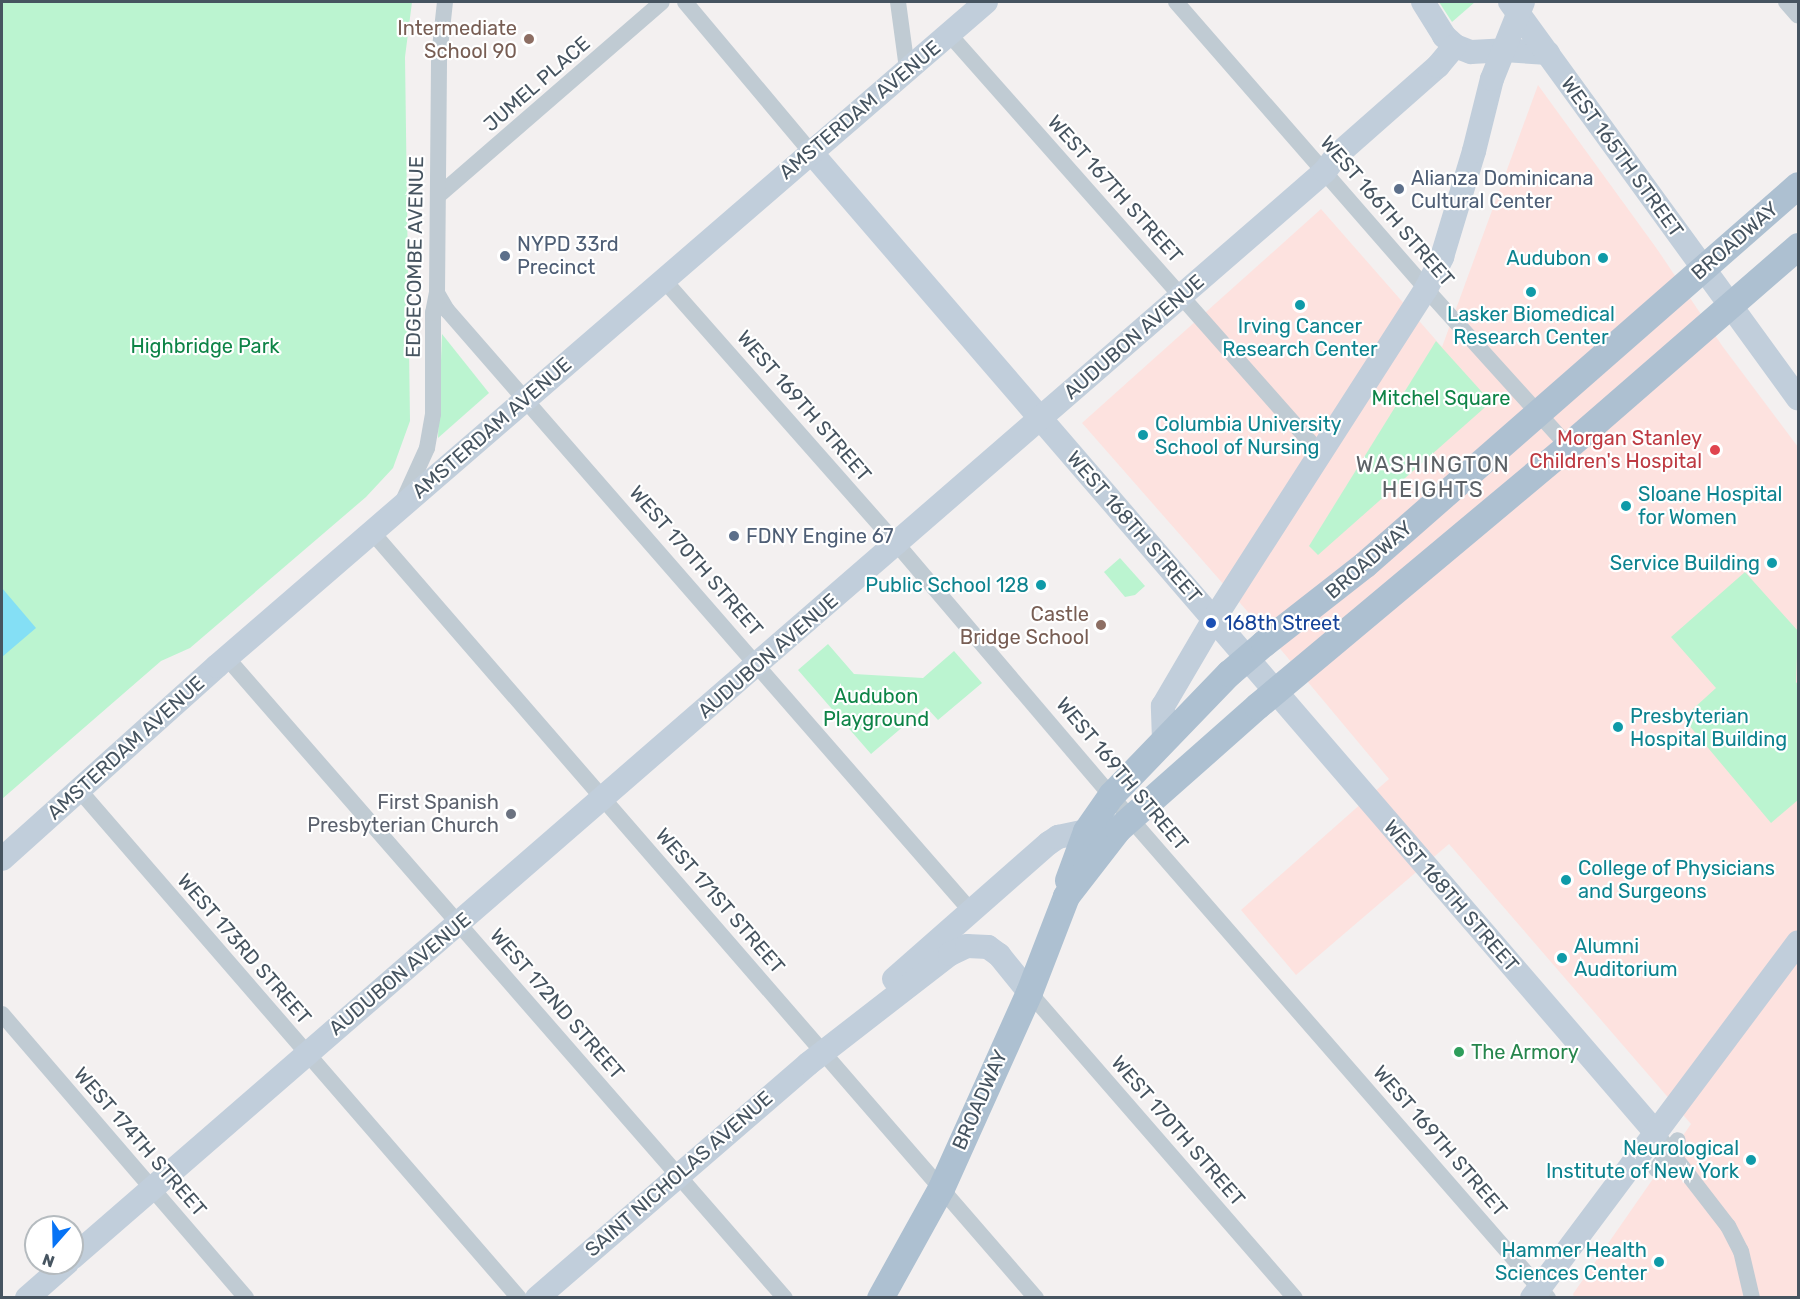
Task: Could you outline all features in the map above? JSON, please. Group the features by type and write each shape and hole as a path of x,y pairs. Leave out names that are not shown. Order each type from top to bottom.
{"main road":[{"name":"AMSTERDAM AVENUE","path":"2,859 227,658 810,151 986,2"},
{"path":"1423,2 1444,36 1455,46 1471,52 1504,50 1548,53"},
{"path":"1164,740 1163,706 1214,619 1426,289 1442,257 1492,79 1504,50 1517,5"},
{"name":"WEST 165TH STREET","path":"1517,5 1548,53 1702,269 1732,304 1798,399"},
{"name":"AUDUBON AVENUE","path":"84,1248 603,800 1324,171 1338,155 1438,66 1455,46"},
{"name":"WEST 168TH STREET","path":"810,151 1275,691 1668,1142"},
{"name":"BROADWAY","path":"1066,896 1066,886 1086,831 1111,795 1247,658 1386,546 1798,185"},
{"name":"BROADWAY","path":"880,1298 941,1188 1029,992 1066,896 1129,817 1275,691 1568,446 1798,246"},
{"path":"1386,546 1408,580"},
{"name":"SAINT NICHOLAS AVENUE","path":"823,1052 874,997 1058,837 1086,831"},
{"path":"1540,1294 1668,1142 1798,943"},
{"name":"SAINT NICHOLAS AVENUE","path":"537,1298 678,1174 823,1052 942,960 967,946 982,945 994,951 1029,992"},
{"path":"27,1298 53,1275"}],"street":[{"name":"EDGECOMBE AVENUE","path":"400,508 429,440 433,414 433,313 437,293 439,57 446,2"},
{"name":"JUMEL PLACE","path":"438,196 662,2"},
{"name":"WEST 168TH STREET","path":"684,2 810,151"},
{"path":"898,2 907,69"},
{"name":"WEST 166TH STREET","path":"1176,2 1426,289 1568,446"},
{"path":"1786,2 1798,15"},
{"name":"WEST 167TH STREET","path":"949,34 1320,453"},
{"name":"WEST 169TH STREET","path":"663,279 896,543 1540,1294"},
{"name":"WEST 170TH STREET","path":"437,293 447,310 759,664 971,911"},
{"name":"WEST 171ST STREET","path":"372,532 1036,1298"},
{"name":"WEST 172ND STREET","path":"227,658 785,1298"},
{"name":"WEST 173RD STREET","path":"80,791 519,1298"},
{"name":"WEST 170TH STREET","path":"1029,992 1295,1298"},
{"name":"WEST 174TH STREET","path":"2,1014 246,1298"},
{"path":"1656,1169 1668,1142"},
{"path":"1668,1142 1728,1226 1741,1251 1752,1298"}],"shaded area":[{"path":"1538,85 1657,249 1723,347 1798,447 1798,1297 1574,1297 1573,1294 1691,1124 1449,844 1296,975 1241,910 1389,779 1282,651 1082,423 1321,209 1442,347"}],"green space":[{"name":"Highbridge Park","path":"2,2 412,2 405,57 410,421 393,468 366,497 190,648 161,661 2,799"},
{"path":"1439,2 1475,2 1452,22"},
{"path":"442,334 489,393 438,438"},
{"name":"Mitchel Square","path":"1436,341 1491,402 1318,555 1309,546"},
{"path":"1120,558 1145,586 1135,595 1125,597 1104,572"},
{"path":"1745,572 1798,631 1796,682 1798,685 1798,800 1771,823 1683,718 1716,688 1671,637"},
{"name":"Audubon Playground","path":"828,644 854,674 923,678 954,651 982,683 938,720 926,707 871,754 798,670"}],"water":[{"path":"2,588 36,628 2,657"}],"place":[{"name":"Intermediate School 90","path":"529,39"},
{"name":"Alianza Dominicana Cultural Center","path":"1399,189"},
{"name":"NYPD 33rd Precinct","path":"505,256"},
{"name":"Audubon","path":"1603,258"},
{"name":"Lasker Biomedical Research Center","path":"1531,292"},
{"name":"Irving Cancer Research Center","path":"1300,305"},
{"name":"Columbia University School of Nursing","path":"1143,435"},
{"name":"Morgan Stanley Children's Hospital","path":"1715,450"},
{"name":"Sloane Hospital for Women","path":"1626,506"},
{"name":"FDNY Engine 67","path":"734,536"},
{"name":"Service Building","path":"1772,563"},
{"name":"Public School 128","path":"1041,585"},
{"name":"168th Street","path":"1211,623"},
{"name":"Castle Bridge School","path":"1101,625"},
{"name":"Presbyterian Hospital Building","path":"1618,727"},
{"name":"First Spanish Presbyterian Church","path":"511,814"},
{"name":"College of Physicians and Surgeons","path":"1566,880"},
{"name":"Alumni Auditorium","path":"1562,958"},
{"name":"The Armory","path":"1459,1052"},
{"name":"Neurological Institute of New York","path":"1751,1160"},
{"name":"Hammer Health Sciences Center","path":"1659,1262"}],"district":[{"name":"WASHINGTON HEIGHTS","path":"1433,476"}]}
